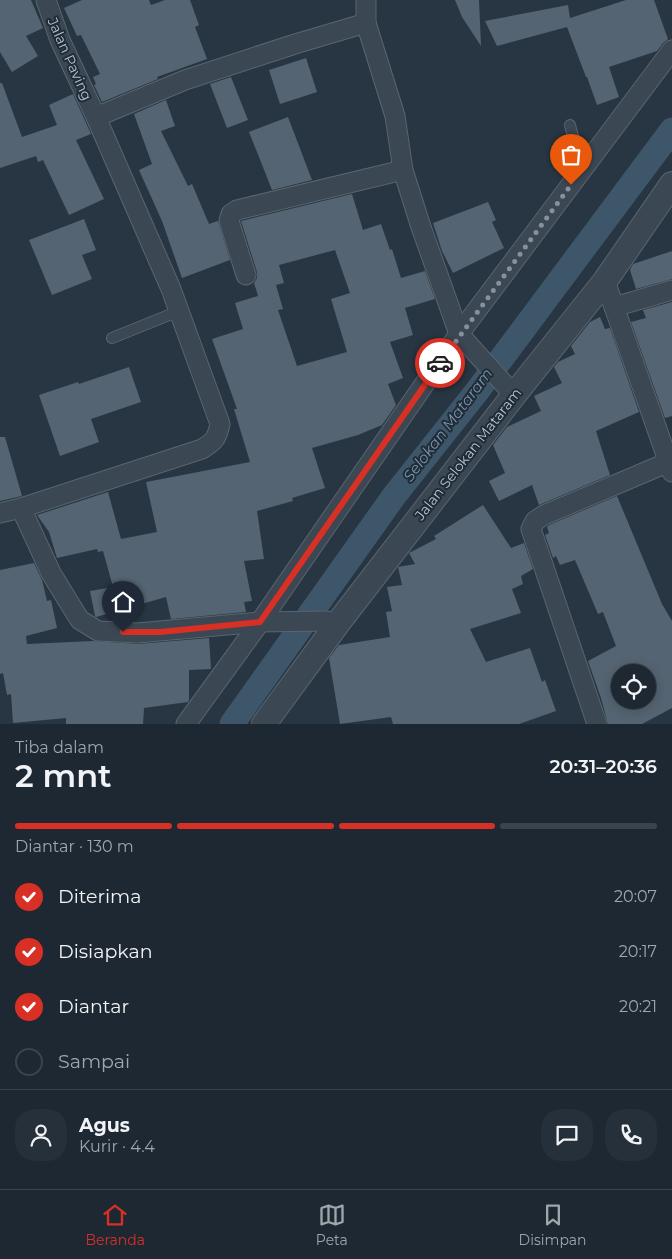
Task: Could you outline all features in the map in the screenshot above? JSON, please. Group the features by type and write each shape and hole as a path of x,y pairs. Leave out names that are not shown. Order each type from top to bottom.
{"street":[{"name":"Jalan Paving","path":"21,508 202,449 214,442 218,435 220,424 171,289 96,117 60,40 46,0"},
{"path":"366,0 366,23 396,116 403,170 463,339 514,395"},
{"path":"96,117 185,80 366,23"},
{"path":"186,724 263,622 582,170 672,50"},
{"path":"246,275 229,221 231,214 237,210 403,170"},
{"name":"Jalan Selokan Mataram","path":"264,724 332,622 605,281 672,184"},
{"path":"597,724 531,531 535,521 544,515 670,467 605,281"},
{"path":"614,307 672,290"},
{"path":"0,513 21,508 51,573 73,609 80,620 98,631 137,633 263,622 332,622"}],"lane":[{"path":"570,125 582,170"},
{"path":"112,338 179,312"}],"building":[{"path":"0,0 31,0 43,28 26,36 38,56 12,72 0,52"},
{"path":"82,0 149,0 151,5 165,0 190,0 199,25 195,27 207,59 157,77 158,79 102,102 94,85 96,84 93,77 100,74 81,35 77,36 64,8"},
{"path":"455,0 479,0 481,46 462,17"},
{"path":"626,0 654,0 668,39 657,51 609,67 619,97 597,105 567,27 497,46 485,21 568,5 570,18"},
{"path":"306,58 317,92 280,104 269,70"},
{"path":"231,77 248,120 227,128 210,84"},
{"path":"0,83 2,83 22,137 57,125 49,105 73,94 91,134 76,140 104,199 69,215 43,160 38,162 36,156 0,168"},
{"path":"166,100 175,126 161,131 188,186 192,184 209,224 218,221 230,260 182,278 162,221 139,170 152,164 134,114"},
{"path":"288,117 312,180 272,190 249,132"},
{"path":"352,194 363,230 381,224 390,250 392,249 401,278 425,271 435,299 405,308 413,335 390,342 403,378 388,384 396,405 382,425 358,435 312,448 325,488 292,498 293,501 257,511 264,559 244,561 252,601 244,602 246,612 171,619 166,597 96,617 90,591 113,587 103,551 98,552 97,549 57,558 49,532 37,515 108,492 121,539 157,532 146,482 250,462 234,409 237,409 212,339 243,329 235,303 258,296 254,283 257,278 257,272 241,221","holes":["335,250 350,293 331,299 347,352 297,366 278,310 283,309 276,285 284,283 279,265"]},
{"path":"488,202 496,220 492,222 504,248 453,273 442,251 433,223"},
{"path":"84,219 96,250 82,255 92,279 52,295 29,240"},
{"path":"672,251 672,279 636,289 630,270 633,264"},
{"path":"672,302 672,416 665,418 631,322 646,318 643,310"},
{"path":"600,317 605,329 610,328 639,412 596,431 610,475 539,505 532,485 499,501 489,481 505,473 493,445 507,427 541,411 534,396 562,383 554,367 558,362 575,354 571,346 590,322"},
{"path":"129,367 141,402 91,419 99,442 60,456 39,395"},
{"path":"0,437 5,437 22,496 0,501"},
{"path":"617,496 662,604 672,621 672,708 642,724 608,724 588,661 616,646 603,612 598,614 575,560 560,565 556,556 553,558 545,535 549,533 547,527"},
{"path":"483,505 511,548 524,543 533,569 521,576 523,584 512,589 521,613 470,629 486,662 530,648 542,682 545,680 556,711 519,724 393,724 391,717 340,724 329,658 339,645 390,637 386,612 392,611 387,587 402,585 398,567 415,564 409,553 436,539 434,536"},
{"path":"34,563 42,580 47,601 51,600 57,628 26,636 27,644 93,641 138,644 209,638 211,669 189,670 188,702 144,708 143,724 66,724 66,718 13,723 11,694 7,695 3,673 0,674 0,570"}],"waterway":[{"name":"Selokan Mataram","path":"232,724 394,496 478,390 672,130"}],"way so far":[{"path":"440,363 459,334 571,185"}],"route":[{"path":"123,632 160,632 260,622 440,363"}]}
